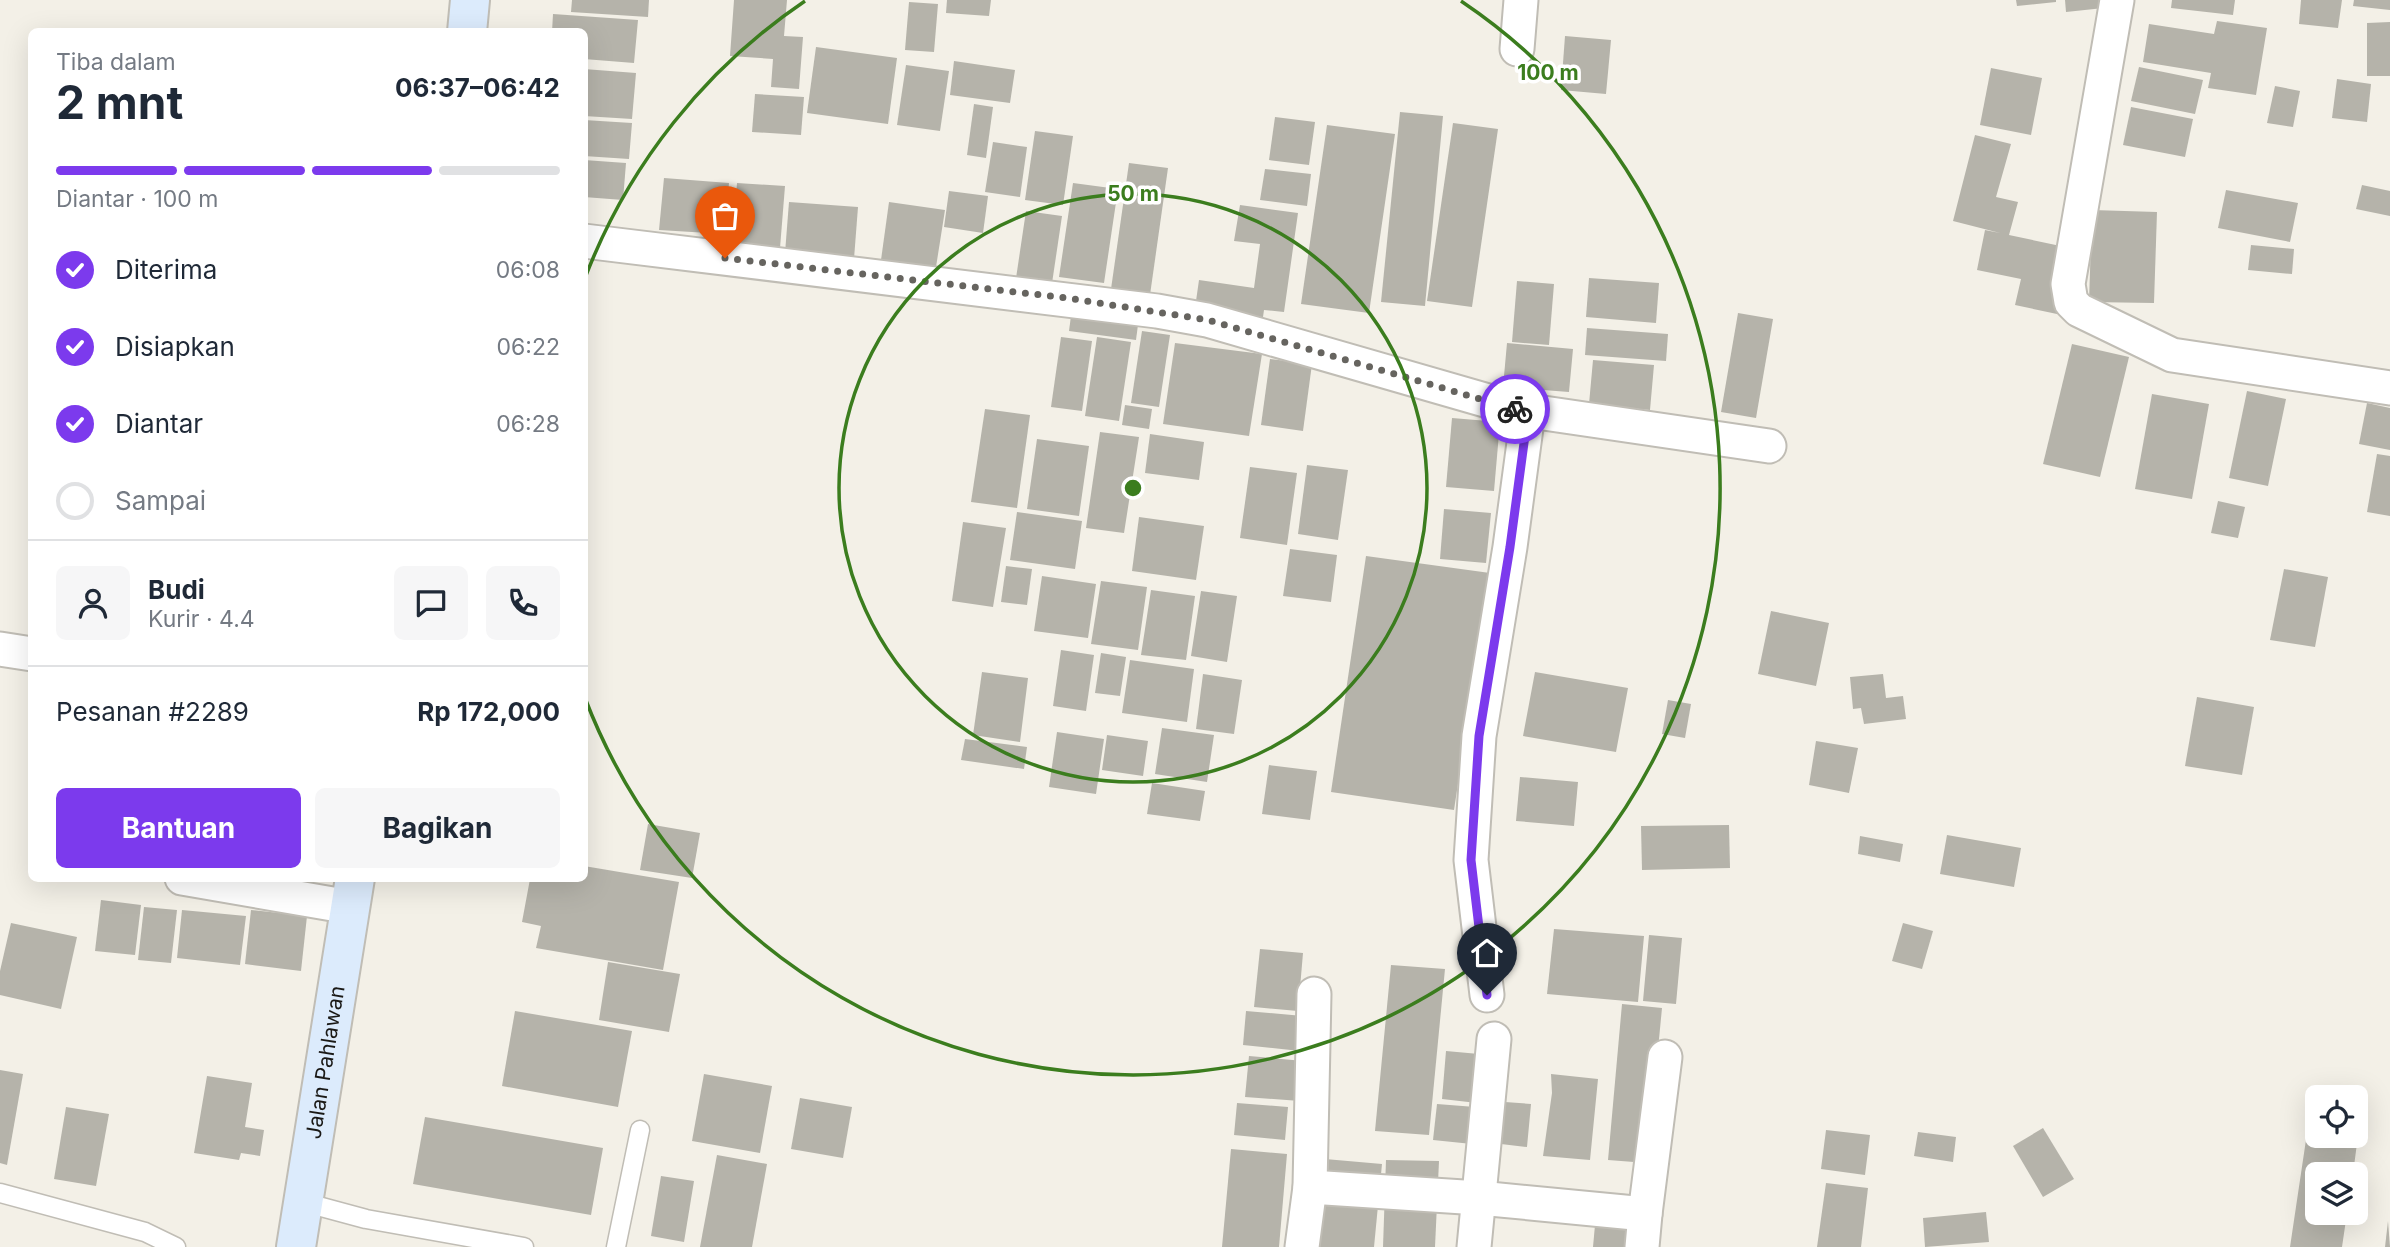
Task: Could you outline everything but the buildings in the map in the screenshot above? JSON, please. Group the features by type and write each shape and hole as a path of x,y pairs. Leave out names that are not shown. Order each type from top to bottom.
{"street":[{"path":"467,28 470,0"},
{"path":"1517,49 1521,0"},
{"path":"2118,0 2068,284 2071,302 2079,310 2172,355 2390,388"},
{"path":"588,241 1157,311 1208,320 1516,409 1769,446"},
{"path":"1487,995 1471,860 1479,736 1510,547 1526,428 1516,409"},
{"path":"0,649 28,653"},
{"path":"228,882 353,893"},
{"name":"Jalan Pahlawan","path":"296,1247 353,893"},
{"path":"1302,1247 1310,1187 1314,995"},
{"path":"1474,1247 1494,1039"},
{"path":"1642,1247 1665,1057"},
{"path":"1310,1187 1479,1198 1645,1214"}],"lane":[{"path":"616,1247 640,1130"},
{"path":"0,1192 145,1232 176,1247"},
{"path":"303,1202 366,1219 524,1247"}],"way so far":[{"path":"725,258 1067,298 1208,320 1515,409"}],"route":[{"path":"1487,995 1471,860 1479,736 1510,547 1526,428 1515,409"}]}
